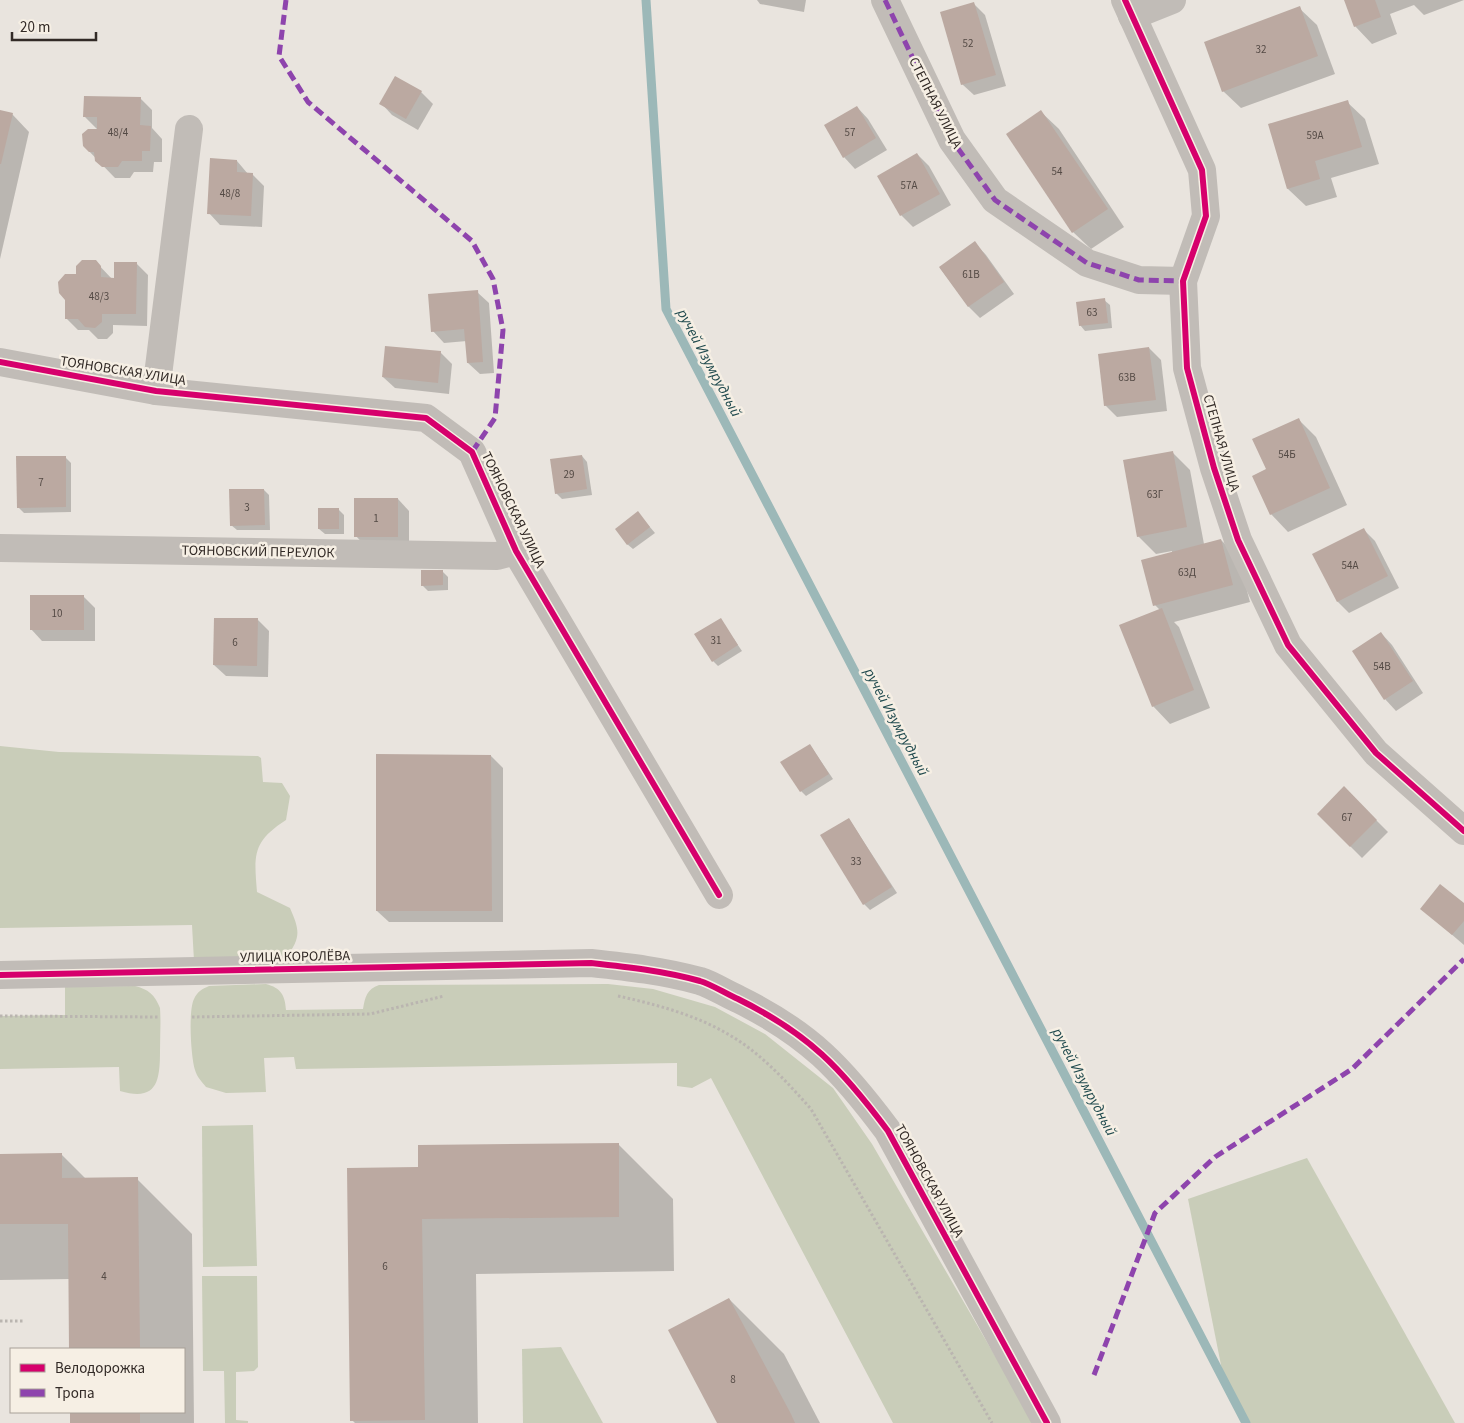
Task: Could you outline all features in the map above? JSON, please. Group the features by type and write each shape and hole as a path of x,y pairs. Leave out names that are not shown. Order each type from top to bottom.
{"street":[{"name":"СТЕПНАЯ УЛИЦА","path":"885,0 952,140 995,200 1087,263 1140,280 1183,281"},
{"path":"1128,8 1172,0"},
{"name":"СТЕПНАЯ УЛИЦА","path":"1128,8 1202,170 1206,216 1183,281 1187,368 1214,468 1238,540 1288,645 1376,753 1464,831"},
{"path":"156,391 188,129"},
{"name":"ТОЯНОВСКАЯ УЛИЦА","path":"0,362 156,391 426,418 472,452 516,551 719,895"},
{"name":"ТОЯНОВСКИЙ ПЕРЕУЛОК","path":"0,548 497,556 516,551"},
{"name":"ТОЯНОВСКАЯ УЛИЦА","path":"591,963 650,969 702,982 790,1027 822,1053 855,1087 888,1131 1047,1423"},
{"name":"УЛИЦА КОРОЛЁВА","path":"0,975 591,963"}],"path":[{"path":"192,1016 370,1014 444,996 453,996"},
{"path":"610,996 652,1004 700,1020 727,1033 754,1052 811,1109 992,1423"},
{"path":"0,1016 160,1017"},
{"path":"0,1321 23,1321"}],"green space":[{"path":"0,746 59,752 258,756 261,758 263,782 282,783 290,796 286,820 267,835 261,843 255,868 257,892 290,908 296,923 296,939 286,958 194,961 192,925 0,928"},
{"path":"266,984 279,990 285,1000 286,1010 363,1009 367,994 379,985 608,984 653,989 715,1007 765,1034 833,1088 872,1144 1034,1423 893,1423 711,1078 692,1088 677,1086 677,1063 296,1069 294,1057 264,1058 266,1092 226,1093 206,1087 196,1073 192,1056 191,1013 195,997 200,991 209,986"},
{"path":"135,986 150,993 156,999 160,1008 159,1071 154,1086 149,1091 142,1094 132,1094 120,1091 119,1067 0,1069 0,1016 65,1015 65,987"},
{"path":"253,1125 257,1266 203,1267 202,1126"},
{"path":"1307,1158 1455,1423 1243,1423 1222,1370 1188,1199"},
{"path":"202,1276 257,1276 258,1367 254,1371 236,1372 236,1420 248,1421 248,1423 225,1423 224,1371 203,1371"},
{"path":"561,1347 603,1423 523,1423 522,1349"}],"building":[{"path":"1344,0 1375,0 1381,17 1354,27"},
{"path":"974,2 996,75 961,85 940,12"},
{"path":"1300,6 1318,56 1222,92 1204,42"},
{"path":"395,76 422,91 406,119 379,104"},
{"path":"84,96 141,97 140,125 151,126 150,151 142,151 142,161 122,161 118,167 102,167 95,161 94,152 89,152 83,146 82,134 88,129 97,129 97,117 83,117"},
{"path":"1348,100 1362,147 1315,161 1320,179 1287,189 1268,124"},
{"path":"857,106 876,138 843,158 824,125"},
{"path":"0,110 13,113 1,164 0,164"},
{"path":"1041,110 1108,209 1072,233 1006,134"},
{"path":"917,153 940,194 900,216 877,176"},
{"path":"210,158 237,160 237,172 253,173 251,216 207,214"},
{"path":"975,241 1004,282 968,307 939,267"},
{"path":"82,260 96,260 101,266 101,277 114,278 114,262 137,262 136,314 102,314 102,322 95,328 85,327 78,319 65,319 65,300 59,293 58,282 65,274 76,274 76,266"},
{"path":"478,290 483,362 467,363 464,329 431,332 428,294"},
{"path":"1105,298 1108,323 1079,326 1076,302"},
{"path":"385,346 441,351 438,383 382,377"},
{"path":"1149,347 1156,400 1104,406 1098,354"},
{"path":"1299,418 1330,488 1270,515 1252,476 1266,469 1252,439"},
{"path":"1173,451 1187,527 1137,537 1123,460"},
{"path":"582,455 587,489 555,494 550,459"},
{"path":"16,456 66,456 66,507 17,508"},
{"path":"229,489 264,489 265,525 230,526"},
{"path":"354,498 398,498 398,537 354,537"},
{"path":"318,508 339,508 339,529 318,529"},
{"path":"638,511 650,527 627,545 615,529"},
{"path":"1364,528 1388,576 1337,602 1312,554"},
{"path":"1221,539 1233,585 1153,606 1141,560"},
{"path":"421,570 443,570 443,585 421,586"},
{"path":"30,595 84,595 84,630 30,630"},
{"path":"1162,608 1194,690 1152,707 1119,625"},
{"path":"214,618 258,618 257,666 213,665"},
{"path":"721,618 738,645 712,662 694,634"},
{"path":"1381,632 1413,681 1384,700 1352,651"},
{"path":"810,744 829,774 800,792 780,762"},
{"path":"376,754 491,755 492,911 376,911"},
{"path":"1344,786 1377,820 1350,847 1317,814"},
{"path":"849,818 892,887 863,905 820,835"},
{"path":"1440,884 1464,903 1464,921 1452,935 1420,909"},
{"path":"619,1143 619,1217 422,1219 425,1420 350,1421 347,1168 418,1167 418,1145"},
{"path":"62,1153 62,1178 138,1177 140,1348 69,1348 68,1224 0,1224 0,1154"},
{"path":"729,1298 795,1423 717,1423 668,1330"},
{"path":"70,1413 140,1413 140,1423 70,1423"}],"waterway":[{"name":"ручей Изумрудный","path":"646,0 666,309 1246,1423"}],"marked path":[{"path":"286,0 279,56 308,102 472,241 493,279 503,330 495,418 472,452"},
{"path":"885,0 952,140 995,200 1087,263 1139,280 1183,281"},
{"path":"1094,1375 1155,1213 1215,1157 1352,1069 1464,959"}],"cycle path":[{"path":"1125,0 1202,170 1206,216 1183,281 1187,368 1214,468 1238,540 1288,645 1376,753 1464,831"},
{"path":"0,362 156,391 426,418 472,452 516,551 719,895"},
{"path":"0,975 591,963 659,972 710,985 763,1012 822,1054 855,1089 888,1131 1047,1423"}]}
